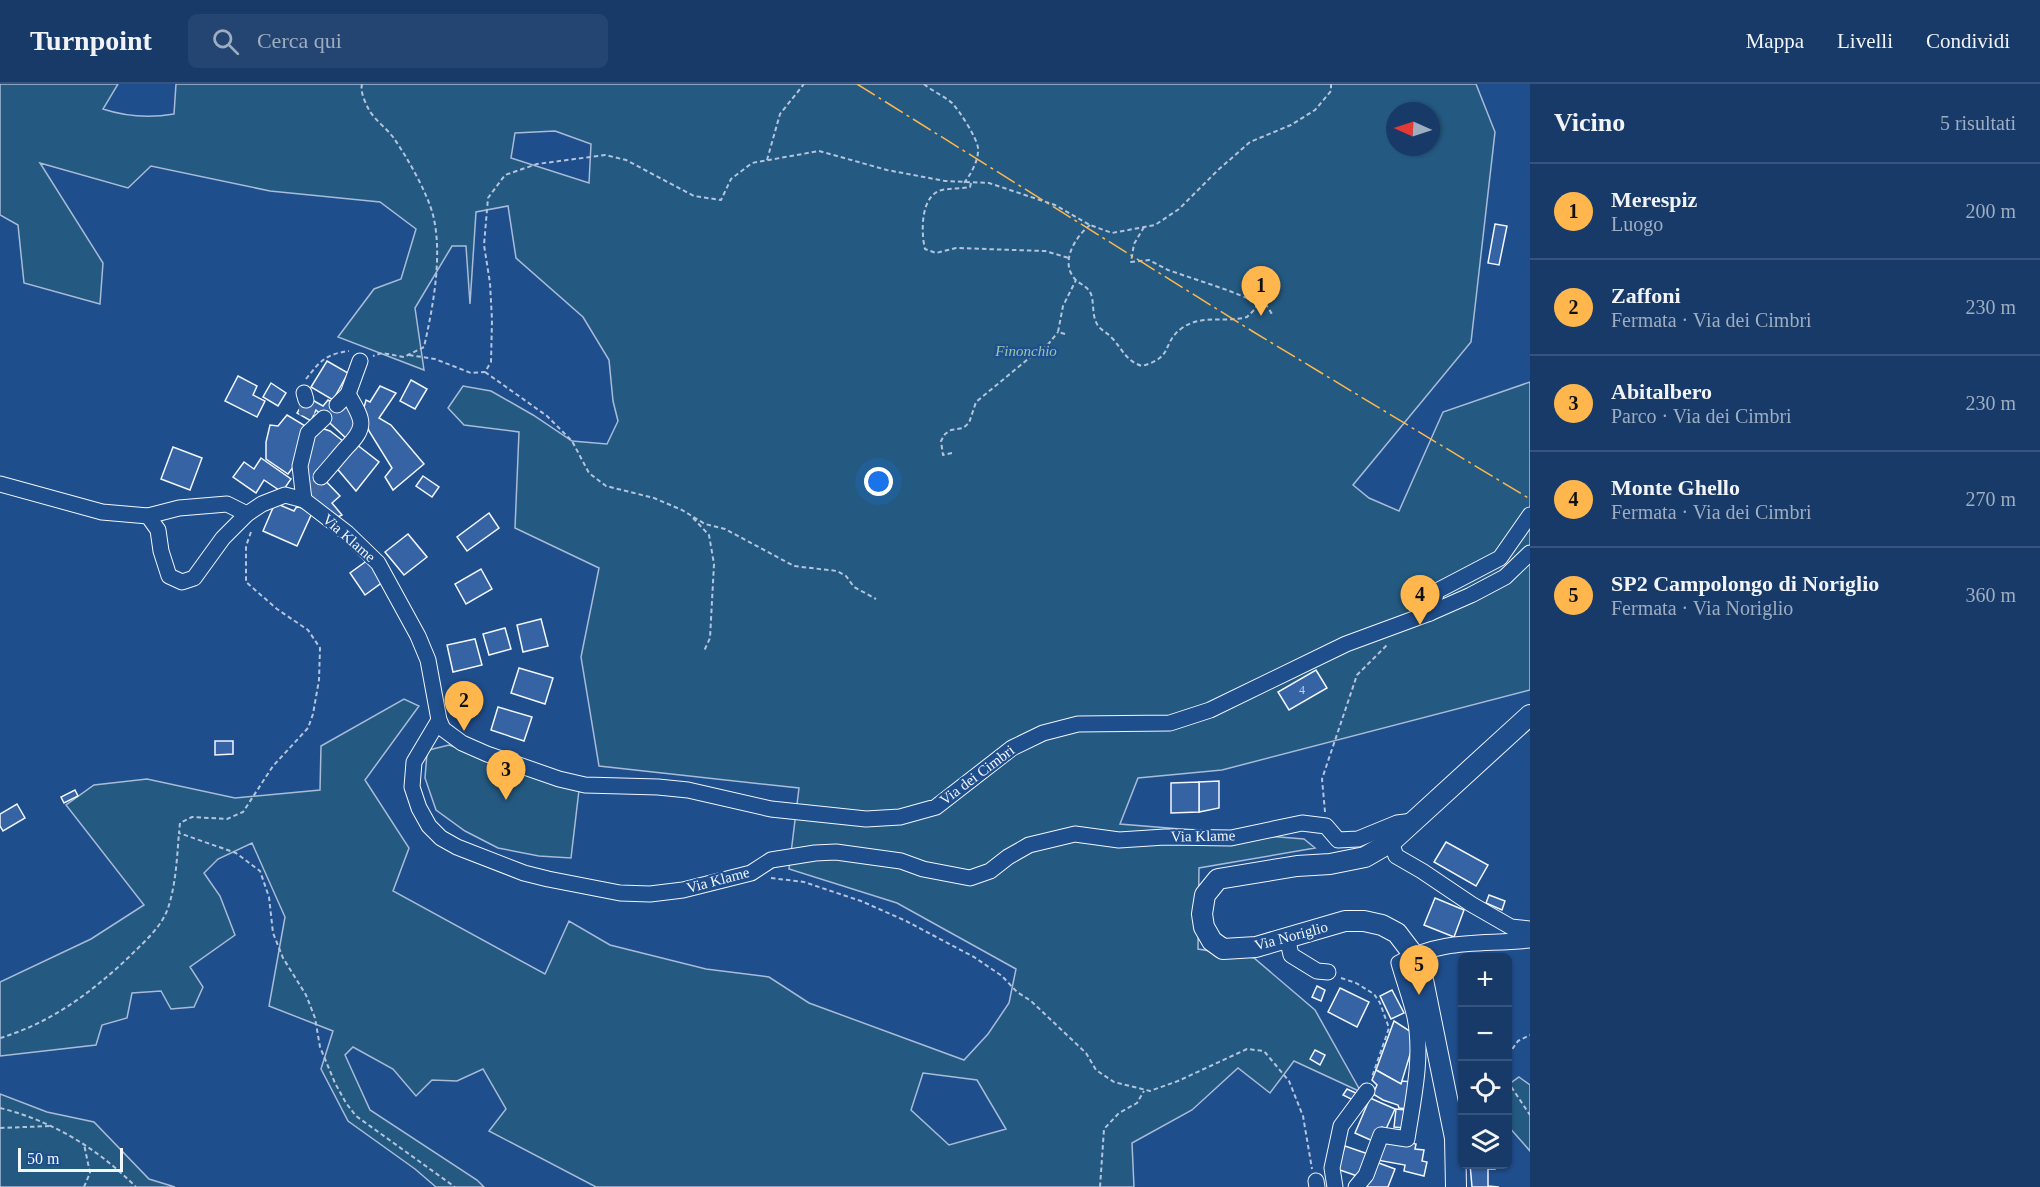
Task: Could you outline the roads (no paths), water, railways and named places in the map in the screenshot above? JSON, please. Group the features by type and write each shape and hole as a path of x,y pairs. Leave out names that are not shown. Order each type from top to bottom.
{"main road":[{"name":"Via Noriglio","path":"1456,1187 1455,1138 1423,980 1413,954 1397,933 1382,925 1364,921 1345,921 1256,947 1223,949 1212,941 1204,927 1202,914 1205,895 1218,879 1365,857 1391,842 1530,715"}],"street":[{"path":"337,405 348,394 360,355"},
{"path":"321,477 359,436 361,424 356,407 348,394"},
{"path":"148,516 158,530 161,551 169,576 182,582 194,578 223,538 247,514 262,504 285,495 306,497 300,466 309,424 324,418"},
{"path":"0,484 102,512 148,516 179,508 227,504 247,514"},
{"name":"Via Klame","path":"306,497 348,533 378,563 418,636 428,660 439,720 414,762 412,787 418,808 429,826 441,838 457,848 540,877 620,893 650,894 682,890 741,876 751,873 771,860 794,855 836,852 901,861 923,869 970,878 990,871 1029,845 1075,834 1119,840 1165,837 1231,838 1302,823 1326,826 1338,840 1358,839 1397,823 1413,821"},
{"path":"1430,612 1437,591 1500,558 1530,515"},
{"name":"Via dei Cimbri","path":"439,720 443,729 462,743 559,779 585,785 688,790 771,809 810,811 866,819 900,817 936,807 1012,748 1043,733 1078,724 1170,723 1200,714 1346,644 1430,612 1505,577 1530,553"},
{"path":"1391,842 1396,856 1422,871 1438,884 1511,927 1530,929"},
{"path":"1287,937 1291,955 1317,971 1328,972"},
{"path":"1356,1187 1366,1175 1381,1135 1407,1139 1417,1073 1418,1039 1415,1016 1399,963 1413,954 1458,943 1530,940"},
{"path":"1335,1187 1332,1168 1341,1126 1367,1091"}],"tunnel":[{"path":"306,400 307,418"},
{"path":"309,495 321,477"}],"place":[{"name":"Merespiz","path":"1261,316"},
{"name":"Monte Ghello","path":"1420,625"},
{"name":"Zaffoni","path":"464,731"},
{"name":"Abitalbero","path":"506,800"},
{"name":"SP2 Campolongo di Noriglio","path":"1419,995"}],"park label":[{"name":"Finonchio","path":"1026,351"}]}
